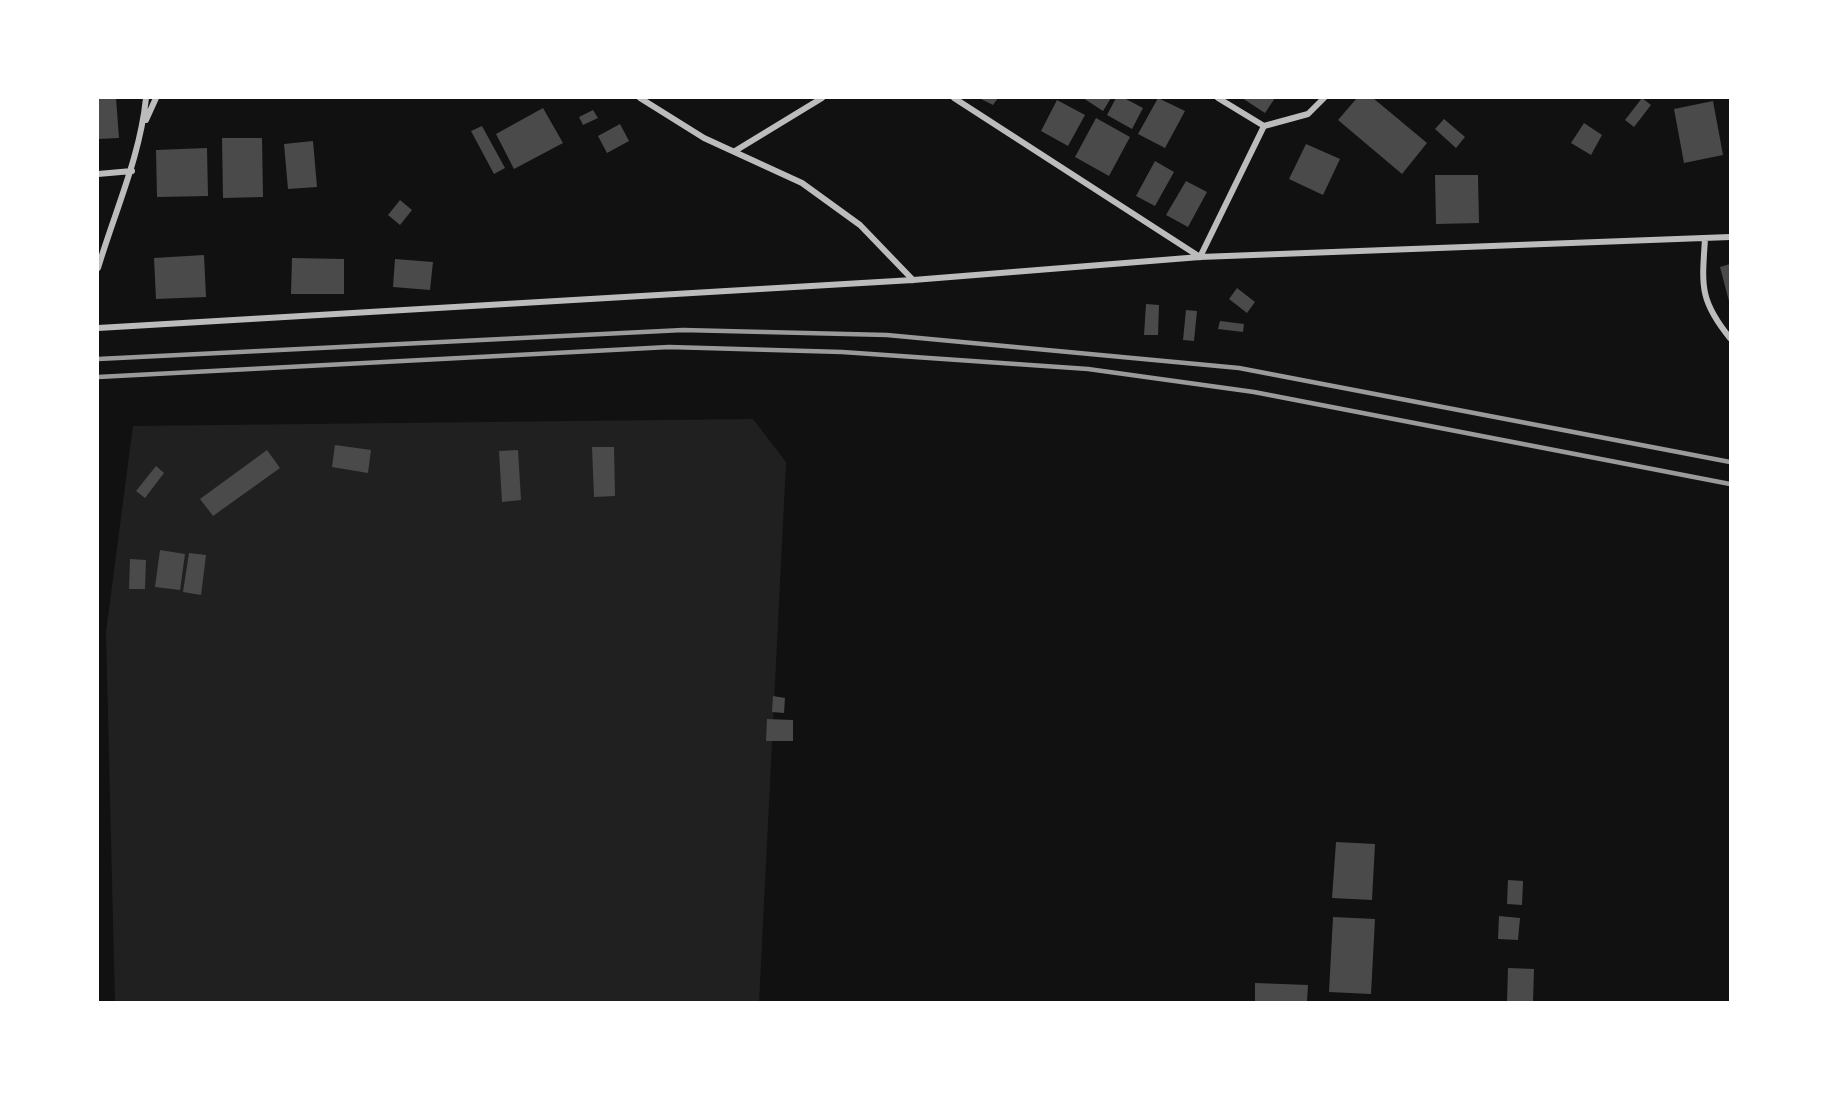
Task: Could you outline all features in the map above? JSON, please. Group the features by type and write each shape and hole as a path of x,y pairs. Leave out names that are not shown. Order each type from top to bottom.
{"street":[{"path":"98,268 132,171 143,126 146,98"},
{"path":"143,126 156,98"},
{"path":"640,98 704,138 802,183 860,225 913,280"},
{"path":"735,151 822,98"},
{"path":"954,98 1200,257"},
{"path":"1218,98 1264,126 1308,114 1324,98"},
{"path":"1200,257 1264,126"},
{"path":"98,174 132,171"},
{"path":"98,328 913,280 1200,257 1731,237"},
{"path":"1704,238 1702,290 1718,323 1731,338"}],"shaded area":[{"path":"753,419 786,462 759,1002 115,1002 106,632 133,426"}],"building":[{"path":"98,98 116,98 119,138 98,139"},
{"path":"979,98 998,98 993,105"},
{"path":"1083,98 1111,98 1103,111"},
{"path":"1116,98 1124,98 1143,108 1132,129 1107,115"},
{"path":"1158,98 1185,111 1165,148 1138,134"},
{"path":"1242,98 1275,98 1265,113"},
{"path":"1357,98 1373,98 1427,143 1402,174 1338,120"},
{"path":"1642,98 1651,105 1634,127 1625,120"},
{"path":"1057,100 1085,115 1068,146 1041,131"},
{"path":"1713,101 1723,155 1684,163 1674,109"},
{"path":"543,108 563,143 514,169 496,134"},
{"path":"593,110 598,118 583,125 579,117"},
{"path":"1096,118 1130,137 1109,176 1075,157"},
{"path":"1444,119 1465,137 1456,148 1435,129"},
{"path":"1584,123 1602,135 1591,155 1571,143"},
{"path":"620,124 629,141 607,153 598,136"},
{"path":"482,126 505,168 494,174 471,131"},
{"path":"222,138 262,138 263,197 223,198"},
{"path":"313,141 317,187 288,189 284,144"},
{"path":"1306,144 1340,159 1323,195 1289,179"},
{"path":"207,148 208,196 157,197 156,150"},
{"path":"1155,161 1174,172 1155,206 1136,196"},
{"path":"1435,175 1478,175 1479,223 1436,224"},
{"path":"1186,181 1207,192 1188,227 1166,215"},
{"path":"400,200 412,210 400,225 388,215"},
{"path":"204,255 206,297 156,299 154,258"},
{"path":"292,258 344,259 344,294 291,294"},
{"path":"395,259 433,262 430,290 393,287"},
{"path":"1730,264 1730,305 1720,267"},
{"path":"1237,288 1255,302 1247,313 1229,299"},
{"path":"1146,304 1159,305 1158,335 1144,335"},
{"path":"1186,310 1197,311 1194,341 1183,340"},
{"path":"1220,321 1244,324 1243,332 1218,329"},
{"path":"335,445 371,450 368,473 332,467"},
{"path":"592,447 614,447 615,496 594,497"},
{"path":"267,450 280,468 213,516 200,499"},
{"path":"518,450 521,500 502,502 499,451"},
{"path":"156,466 164,473 145,498 136,491"},
{"path":"160,550 185,554 180,590 155,587"},
{"path":"189,553 206,555 201,595 183,592"},
{"path":"130,559 146,560 145,589 129,589"},
{"path":"773,696 785,698 784,713 772,712"},
{"path":"767,719 793,720 793,741 766,741"},
{"path":"1336,842 1375,844 1372,900 1332,898"},
{"path":"1508,880 1523,881 1522,905 1507,904"},
{"path":"1499,916 1520,918 1518,940 1498,939"},
{"path":"1333,917 1375,919 1371,994 1329,992"},
{"path":"1508,968 1534,969 1533,1002 1507,1002"},
{"path":"1255,983 1308,985 1307,1002 1255,1002"}],"railway":[{"path":"98,359 683,330 887,335 1239,368 1730,462"},
{"path":"98,377 669,347 842,352 1088,369 1254,392 1730,484"}]}
